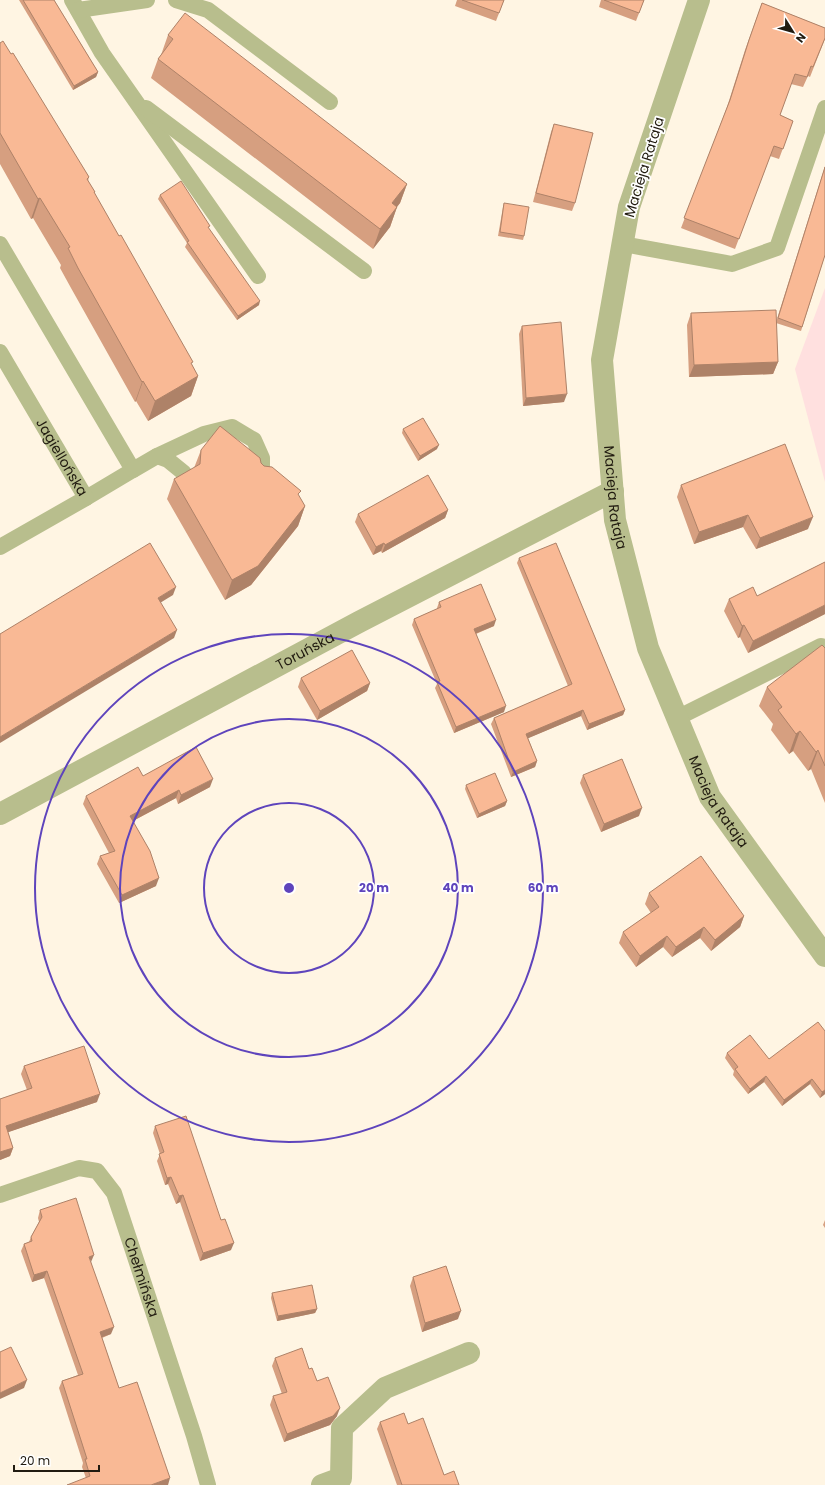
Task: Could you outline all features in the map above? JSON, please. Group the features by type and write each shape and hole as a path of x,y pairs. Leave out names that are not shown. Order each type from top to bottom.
{"street":[{"name":"Macieja Rataja","path":"699,0 629,207 602,360 615,520 648,648 710,797 825,956"},
{"name":"Toruńska","path":"0,814 352,626 613,491"},
{"path":"322,1485 341,1478 342,1428 385,1388 469,1353"}],"lane":[{"path":"147,0 75,5 102,54 258,276"},
{"path":"176,0 208,10 330,102"},
{"path":"135,99 364,271"},
{"path":"623,244 732,264 777,248 825,108"},
{"path":"0,244 133,470"},
{"name":"Jagiellońska","path":"0,352 86,498 0,547"},
{"path":"86,498 157,456 204,434 232,427 254,440 262,458 262,478"},
{"path":"157,456 168,460 184,473"},
{"path":"677,718 821,646 825,647"},
{"name":"Chełmińska","path":"0,1195 79,1168 97,1171 114,1193 194,1436 208,1485"}],"shaded area":[{"path":"825,288 825,482 795,369"}],"building":[{"path":"23,0 54,0 98,72 74,86"},
{"path":"462,0 504,0 499,13"},
{"path":"604,0 644,0 639,13"},
{"path":"762,3 825,28 825,38 813,67 811,66 807,77 795,74 780,115 793,121 783,149 774,146 739,239 684,218 730,100"},
{"path":"185,13 407,184 392,203 397,207 380,229 158,59 173,39 168,35"},
{"path":"3,41 11,54 13,53 89,177 87,179 94,192 119,236 121,235 193,362 191,363 198,376 155,401 143,381 142,382 78,268 68,248 70,247 40,198 38,199 0,133 0,43"},
{"path":"554,124 593,133 575,203 536,193"},
{"path":"825,167 825,255 802,327 778,318"},
{"path":"181,181 210,226 208,227 260,301 238,316 187,242 189,241 160,195"},
{"path":"504,203 529,207 524,236 500,232"},
{"path":"776,310 778,362 694,365 691,313"},
{"path":"561,322 567,394 526,398 522,326"},
{"path":"423,418 439,445 420,456 403,429"},
{"path":"220,426 260,458 261,463 264,466 272,467 301,491 298,494 305,506 258,566 232,580 174,479 200,464 201,450"},
{"path":"785,444 813,517 760,538 748,515 699,532 681,485"},
{"path":"428,475 448,510 385,545 384,543 376,547 358,514"},
{"path":"150,543 176,587 158,598 177,630 0,737 0,634"},
{"path":"556,543 625,710 589,724 583,710 526,734 537,761 513,772 494,718 572,684 519,558"},
{"path":"825,562 825,605 753,641 744,625 742,626 729,599 753,587 757,596"},
{"path":"481,584 496,620 474,629 506,706 456,727 437,682 440,681 414,619 441,607 439,602"},
{"path":"822,645 825,648 825,766 818,750 816,752 800,731 796,734 778,710 782,707 767,687"},
{"path":"352,650 370,683 320,711 301,678"},
{"path":"196,747 213,779 181,795 179,790 130,816 150,851 159,878 122,895 100,856 115,851 86,796 138,767 143,776"},
{"path":"622,759 642,808 604,824 583,775"},
{"path":"495,773 507,801 479,814 466,785"},
{"path":"701,856 744,916 715,940 704,927 676,947 667,936 640,956 623,932 659,907 649,893"},
{"path":"818,1022 825,1031 825,1090 822,1092 812,1079 784,1100 766,1076 750,1089 735,1069 738,1067 727,1053 750,1035 769,1059"},
{"path":"84,1046 100,1094 6,1126 13,1148 0,1152 0,1099 32,1088 24,1066"},
{"path":"186,1116 221,1220 225,1219 234,1243 203,1253 183,1195 179,1196 171,1177 167,1178 159,1154 164,1152 155,1126"},
{"path":"76,1198 94,1255 89,1257 114,1327 100,1332 119,1388 137,1382 170,1478 151,1485 67,1485 90,1476 85,1459 87,1459 62,1381 83,1374 47,1271 34,1275 24,1244 32,1241 31,1237 42,1217 40,1210"},
{"path":"446,1266 461,1311 425,1323 413,1277"},
{"path":"312,1285 317,1309 278,1316 272,1293"},
{"path":"11,1347 27,1380 0,1393 0,1352"},
{"path":"302,1348 309,1369 312,1368 317,1381 328,1377 340,1408 333,1416 287,1434 273,1396 287,1392 275,1358"},
{"path":"404,1413 408,1424 423,1418 444,1475 454,1471 459,1485 402,1485 380,1422"}]}
